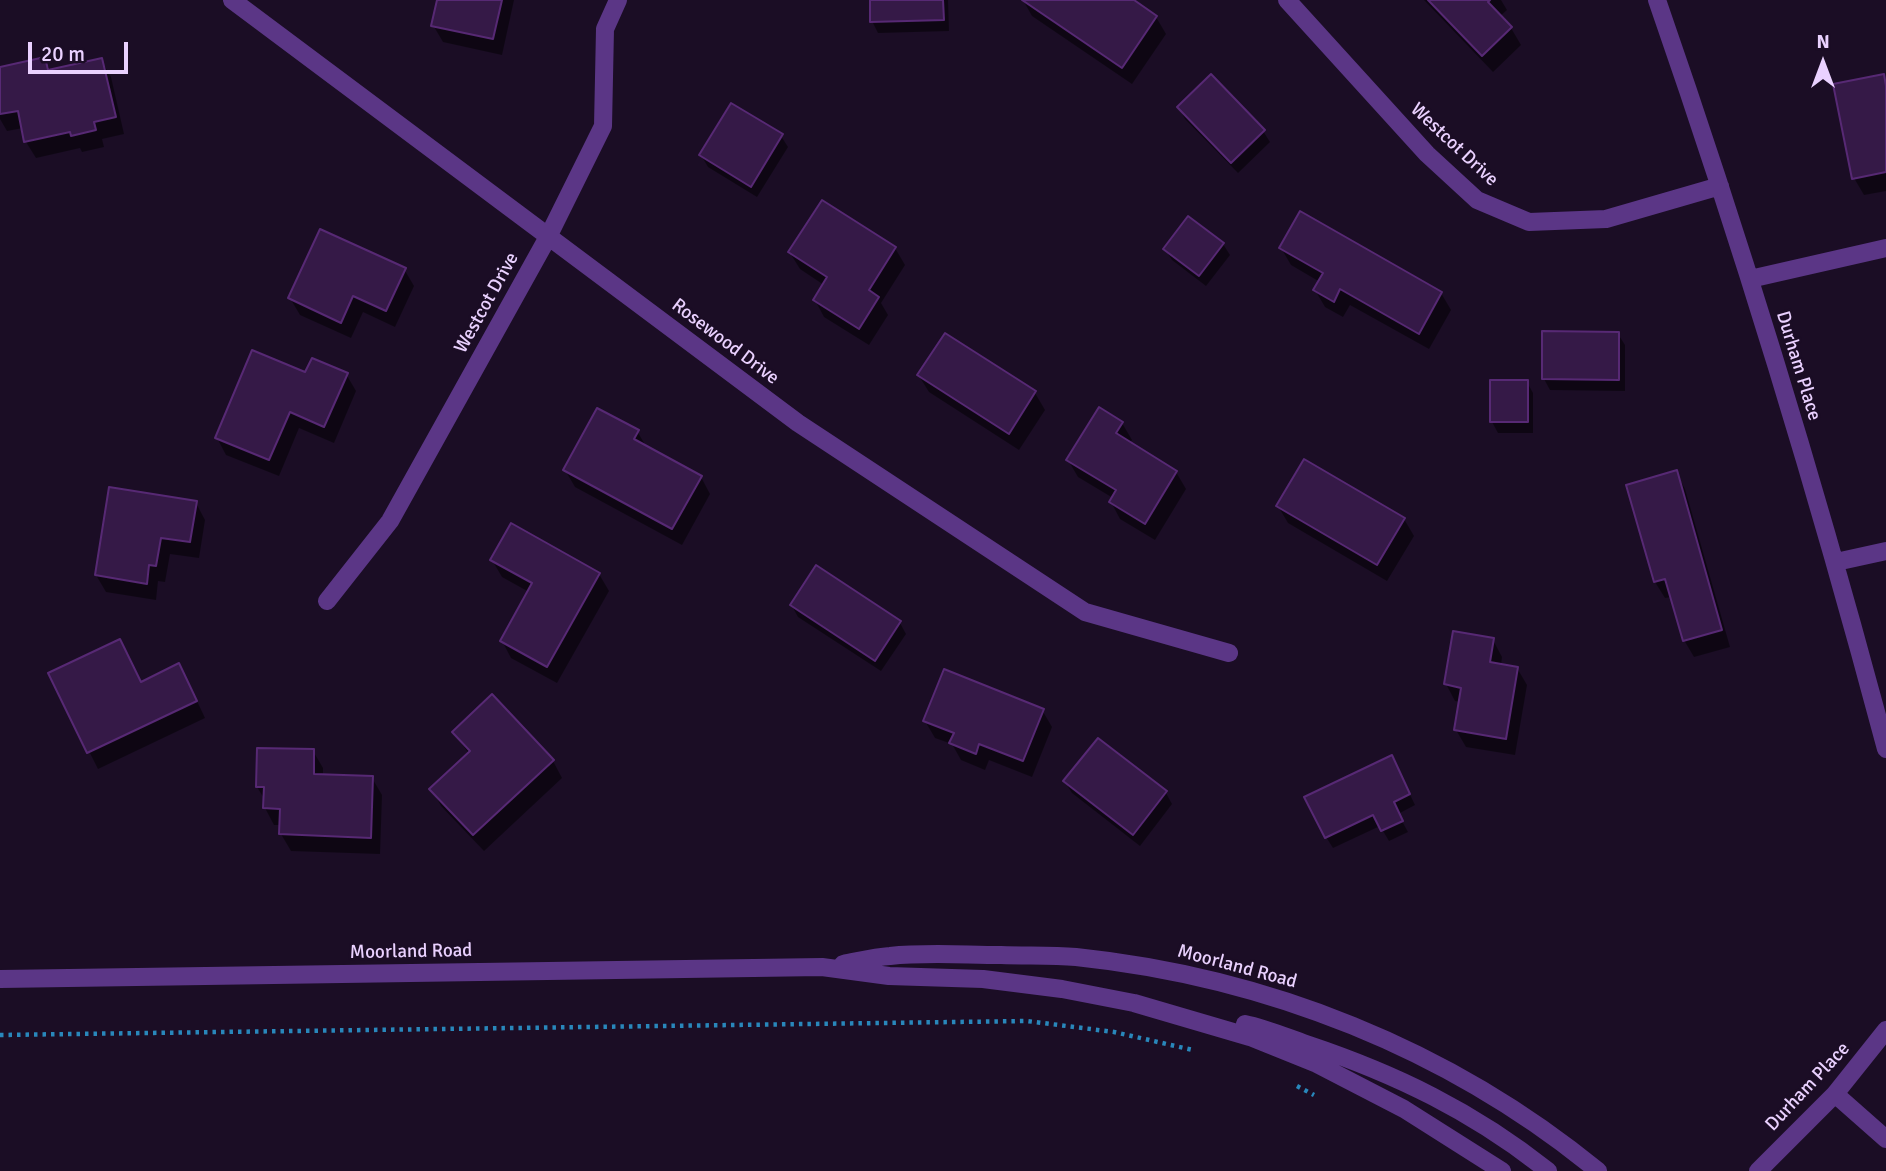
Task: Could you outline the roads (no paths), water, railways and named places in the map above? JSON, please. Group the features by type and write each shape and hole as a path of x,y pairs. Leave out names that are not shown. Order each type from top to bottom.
{"street":[{"name":"Rosewood Drive","path":"232,0 798,424 1086,612 1229,653"},
{"name":"Westcot Drive","path":"327,601 390,521 548,237 603,126 605,29 618,0"},
{"name":"Westcot Drive","path":"1287,0 1427,154 1477,200 1529,222 1606,219 1720,186"},
{"name":"Durham Place","path":"1657,0 1720,186 1836,562 1886,749"},
{"path":"1749,279 1886,248"},
{"path":"1836,562 1886,551"},
{"name":"Moorland Road","path":"0,979 822,967 890,956 1073,957 1153,968 1231,984 1334,1016 1429,1060 1520,1113 1598,1171"},
{"name":"Moorland Road","path":"822,967 889,976 983,979 1062,989 1135,1003 1250,1037 1317,1064 1404,1108 1502,1171"},
{"path":"1135,1003 1250,1025 1350,1058 1428,1093 1507,1139 1548,1171"},
{"name":"Durham Place","path":"1758,1171 1835,1094 1886,1030"},
{"path":"1835,1094 1886,1139"}]}
